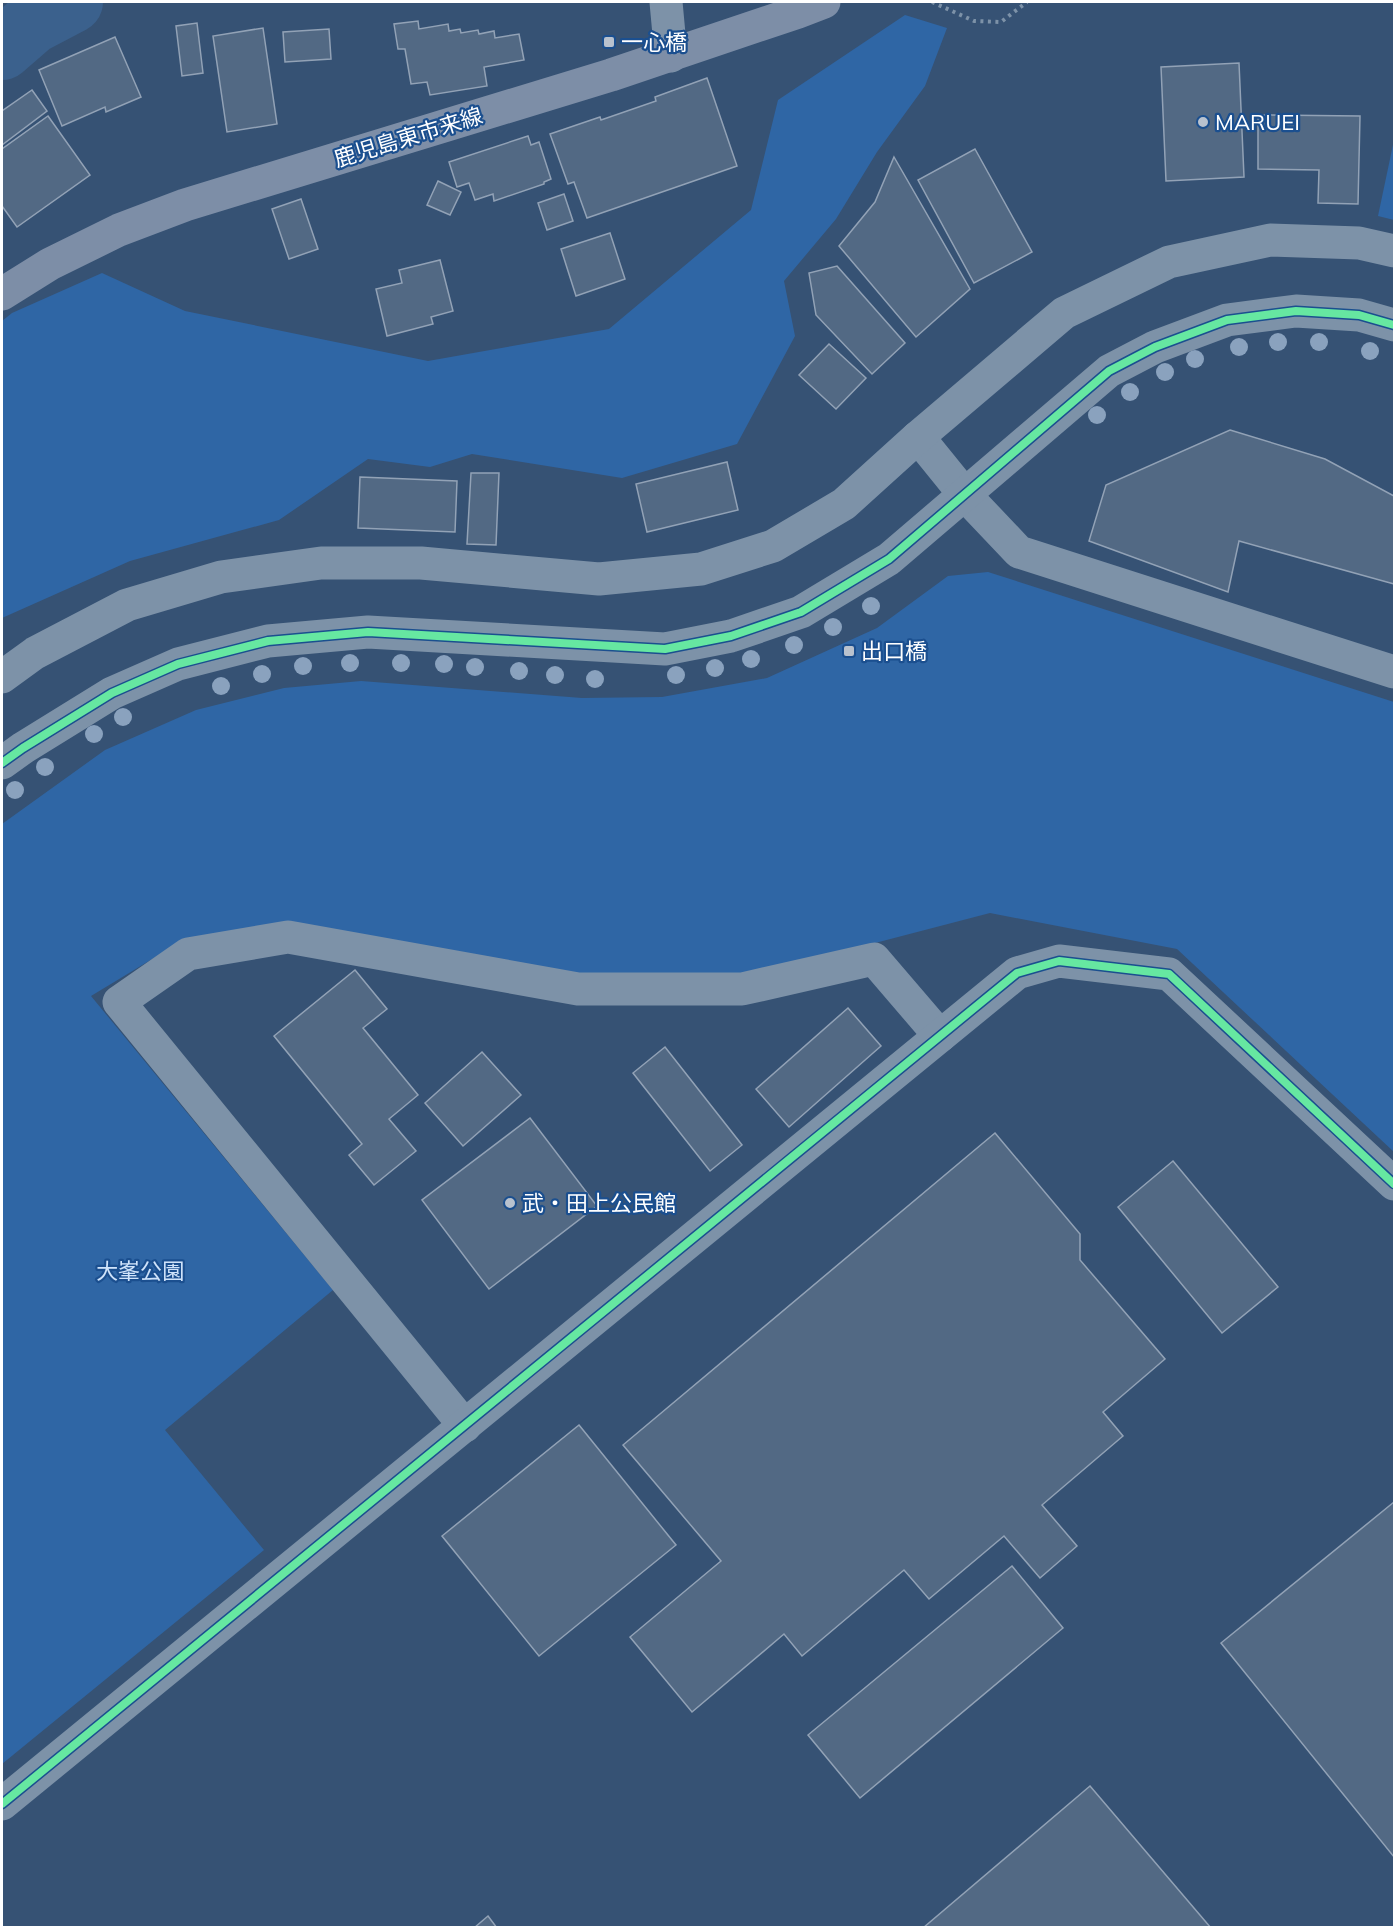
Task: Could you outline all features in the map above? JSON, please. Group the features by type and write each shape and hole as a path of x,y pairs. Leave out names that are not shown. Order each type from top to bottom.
{"main road":[{"name":"鹿児島東市来線","path":"2,294 50,264 118,230 185,205 670,56 710,40 824,2"}],"street":[{"path":"666,2 670,56"},
{"path":"2,677 35,653 127,605 221,577 321,563 421,563 599,579 701,569 773,546 844,504 918,437 1064,313 1169,262 1270,240 1359,243 1395,251"},
{"path":"2,763 112,693 178,664 268,641 368,632 665,649 731,636 801,612 889,559 1109,371 1155,346 1227,320 1296,311 1359,315 1395,326"},
{"path":"918,437 965,495 1019,552 1395,672"},
{"path":"465,1426 119,1002 188,954 288,937 578,989 742,989 874,959 940,1036"},
{"path":"2,1804 1017,973 1059,961 1169,974 1395,1184"}],"path":[{"path":"932,2 974,21 1001,22 1027,2"}],"green space":[{"path":"905,15 947,28 925,86 877,152 836,219 784,281 795,336 737,444 622,478 472,454 430,467 368,459 279,520 130,561 2,618 2,321 12,313 102,273 185,311 428,361 609,329 751,210 778,100"},
{"path":"1394,140 1394,220 1378,216"},
{"name":"大峯公園","path":"988,572 1394,702 1394,1152 1177,949 990,913 745,977 570,973 182,941 91,996 333,1290 165,1430 264,1550 2,1764 2,824 105,750 196,710 284,688 361,681 582,698 662,697 767,678 877,628 948,576"}],"building":[{"path":"418,21 419,29 448,24 449,31 460,29 461,33 478,30 479,34 494,31 495,38 519,34 524,60 484,67 487,86 430,95 427,82 411,84 405,49 398,49 394,24"},
{"path":"197,23 203,73 182,76 176,26"},
{"path":"263,28 277,124 227,132 213,36"},
{"path":"329,29 331,59 285,62 283,32"},
{"path":"115,37 141,97 106,112 105,107 62,126 39,70"},
{"name":"MARUEI","path":"1239,63 1244,177 1166,181 1161,67"},
{"path":"707,78 737,166 587,218 574,182 568,184 550,134 656,101 655,97"},
{"path":"32,90 47,111 2,145 2,111"},
{"path":"1258,115 1360,116 1358,204 1318,203 1319,170 1258,169"},
{"path":"48,116 90,175 17,227 2,206 2,149"},
{"path":"528,136 531,145 539,142 551,179 544,184 494,201 493,194 475,200 469,183 457,187 449,162"},
{"path":"975,149 1032,252 974,283 918,180"},
{"path":"894,157 970,289 916,337 839,246 875,202"},
{"path":"438,181 461,192 450,215 427,205"},
{"path":"564,194 573,221 547,230 538,203"},
{"path":"301,199 318,249 289,259 272,209"},
{"path":"610,233 625,279 576,296 561,249"},
{"path":"440,260 453,311 431,317 433,324 387,336 376,289 402,283 399,270"},
{"path":"837,266 905,343 872,374 816,315 809,273"},
{"path":"829,344 866,378 836,409 799,375"},
{"path":"1230,430 1325,459 1394,496 1394,584 1239,541 1228,592 1089,541 1106,485"},
{"path":"727,462 738,510 647,532 636,484"},
{"path":"471,473 499,473 496,545 467,544"},
{"path":"360,477 457,481 455,532 358,528"},
{"path":"355,970 387,1009 363,1028 418,1095 389,1119 416,1151 374,1185 349,1155 362,1144 274,1036"},
{"path":"848,1008 881,1046 789,1127 756,1089"},
{"path":"665,1047 742,1145 710,1171 633,1073"},
{"path":"482,1052 521,1095 463,1146 425,1103"},
{"name":"武・田上公民館","path":"530,1118 597,1206 489,1289 422,1200"},
{"path":"995,1133 1080,1234 1080,1260 1165,1359 1103,1412 1123,1436 1042,1505 1077,1546 1040,1578 1004,1536 929,1599 904,1570 802,1656 784,1634 692,1712 630,1637 721,1561 623,1445"},
{"path":"1173,1161 1278,1287 1222,1333 1118,1207"},
{"path":"579,1425 676,1545 539,1656 442,1536"},
{"path":"1394,1502 1394,1857 1221,1643"},
{"path":"1012,1566 1063,1628 860,1798 808,1735"},
{"path":"1090,1786 1211,1928 923,1928"},
{"path":"488,1916 497,1928 474,1928"}],"waterway":[{"path":"2,49 32,23 72,2"}],"cycle path":[{"path":"2,763 112,693 178,664 268,641 368,632 665,649 731,636 801,612 889,559 1109,371 1155,347 1227,320 1296,311 1359,315 1394,325"},
{"path":"2,1804 1017,973 1059,961 1169,974 1394,1184"}],"place":[{"name":"一心橋","path":"609,42"},
{"name":"MARUEI","path":"1203,122"},
{"name":"出口橋","path":"849,651"},
{"name":"武・田上公民館","path":"510,1203"}]}
